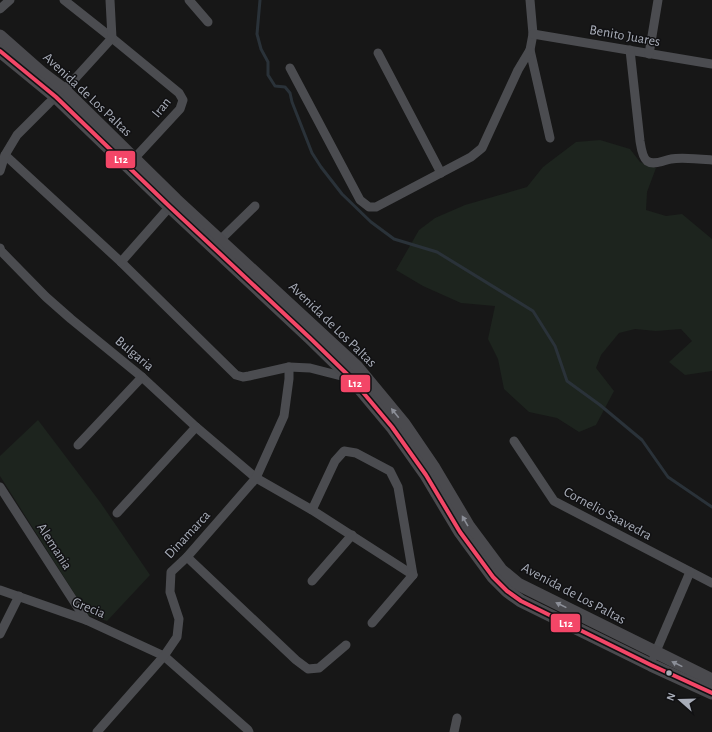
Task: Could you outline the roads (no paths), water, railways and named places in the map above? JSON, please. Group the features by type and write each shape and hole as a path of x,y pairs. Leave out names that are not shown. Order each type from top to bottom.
{"main road":[{"name":"Avenida de Los Paltas","path":"0,36 43,74 60,93 130,162 216,244 327,339 356,375 426,476 460,532 493,577 507,591 522,601 651,665 712,693"},
{"name":"Avenida de Los Paltas","path":"0,51 60,93"},
{"name":"Avenida de Los Paltas","path":"356,375 404,424 434,468 469,527 501,570 518,584 712,680"}],"street":[{"path":"0,9 10,0"},
{"path":"64,0 112,38"},
{"path":"0,171 5,155 17,135 71,83 112,38 110,0"},
{"path":"189,0 208,22"},
{"path":"290,68 360,200 369,206 376,207 471,157 482,148 518,70 530,50 533,34 530,0"},
{"path":"649,54 658,0"},
{"name":"Benito Juares","path":"533,34 712,64"},
{"name":"Iran","path":"112,38 179,93 183,100 180,109 130,162"},
{"path":"530,50 550,138"},
{"path":"630,50 640,141 642,153 646,160 651,163 671,159 712,160"},
{"path":"378,53 441,173"},
{"path":"5,155 121,262 236,375 243,377 289,367 310,368 356,375"},
{"path":"121,262 172,203"},
{"path":"216,244 255,206"},
{"name":"Bulgaria","path":"0,248 1,251 46,297 142,376 196,427 256,478 312,510 413,575"},
{"name":"Dinamarca","path":"97,732 164,656 177,637 179,619 170,592 171,572 187,557 256,478 284,416 289,379 289,367"},
{"path":"78,445 142,376"},
{"path":"117,513 196,427"},
{"name":"Cornelio Saavedra","path":"514,441 554,501 712,583"},
{"path":"312,510 335,461 344,451 356,452 390,471 398,487 413,575 372,623"},
{"name":"Alemania","path":"0,487 86,620"},
{"path":"312,581 352,536"},
{"path":"187,557 296,660 308,669 319,668 346,645"},
{"path":"651,665 690,572"},
{"name":"Grecia","path":"0,590 86,620 164,656 249,732"},
{"path":"0,634 19,596"},
{"path":"454,732 457,718"}],"waterway":[{"path":"260,0 257,34 261,49 268,62 268,75 275,86 285,87 290,93 292,102 312,153 342,194 371,222 394,239 437,252 533,311 555,346 567,381 600,405 642,440 668,477 712,507"}]}
